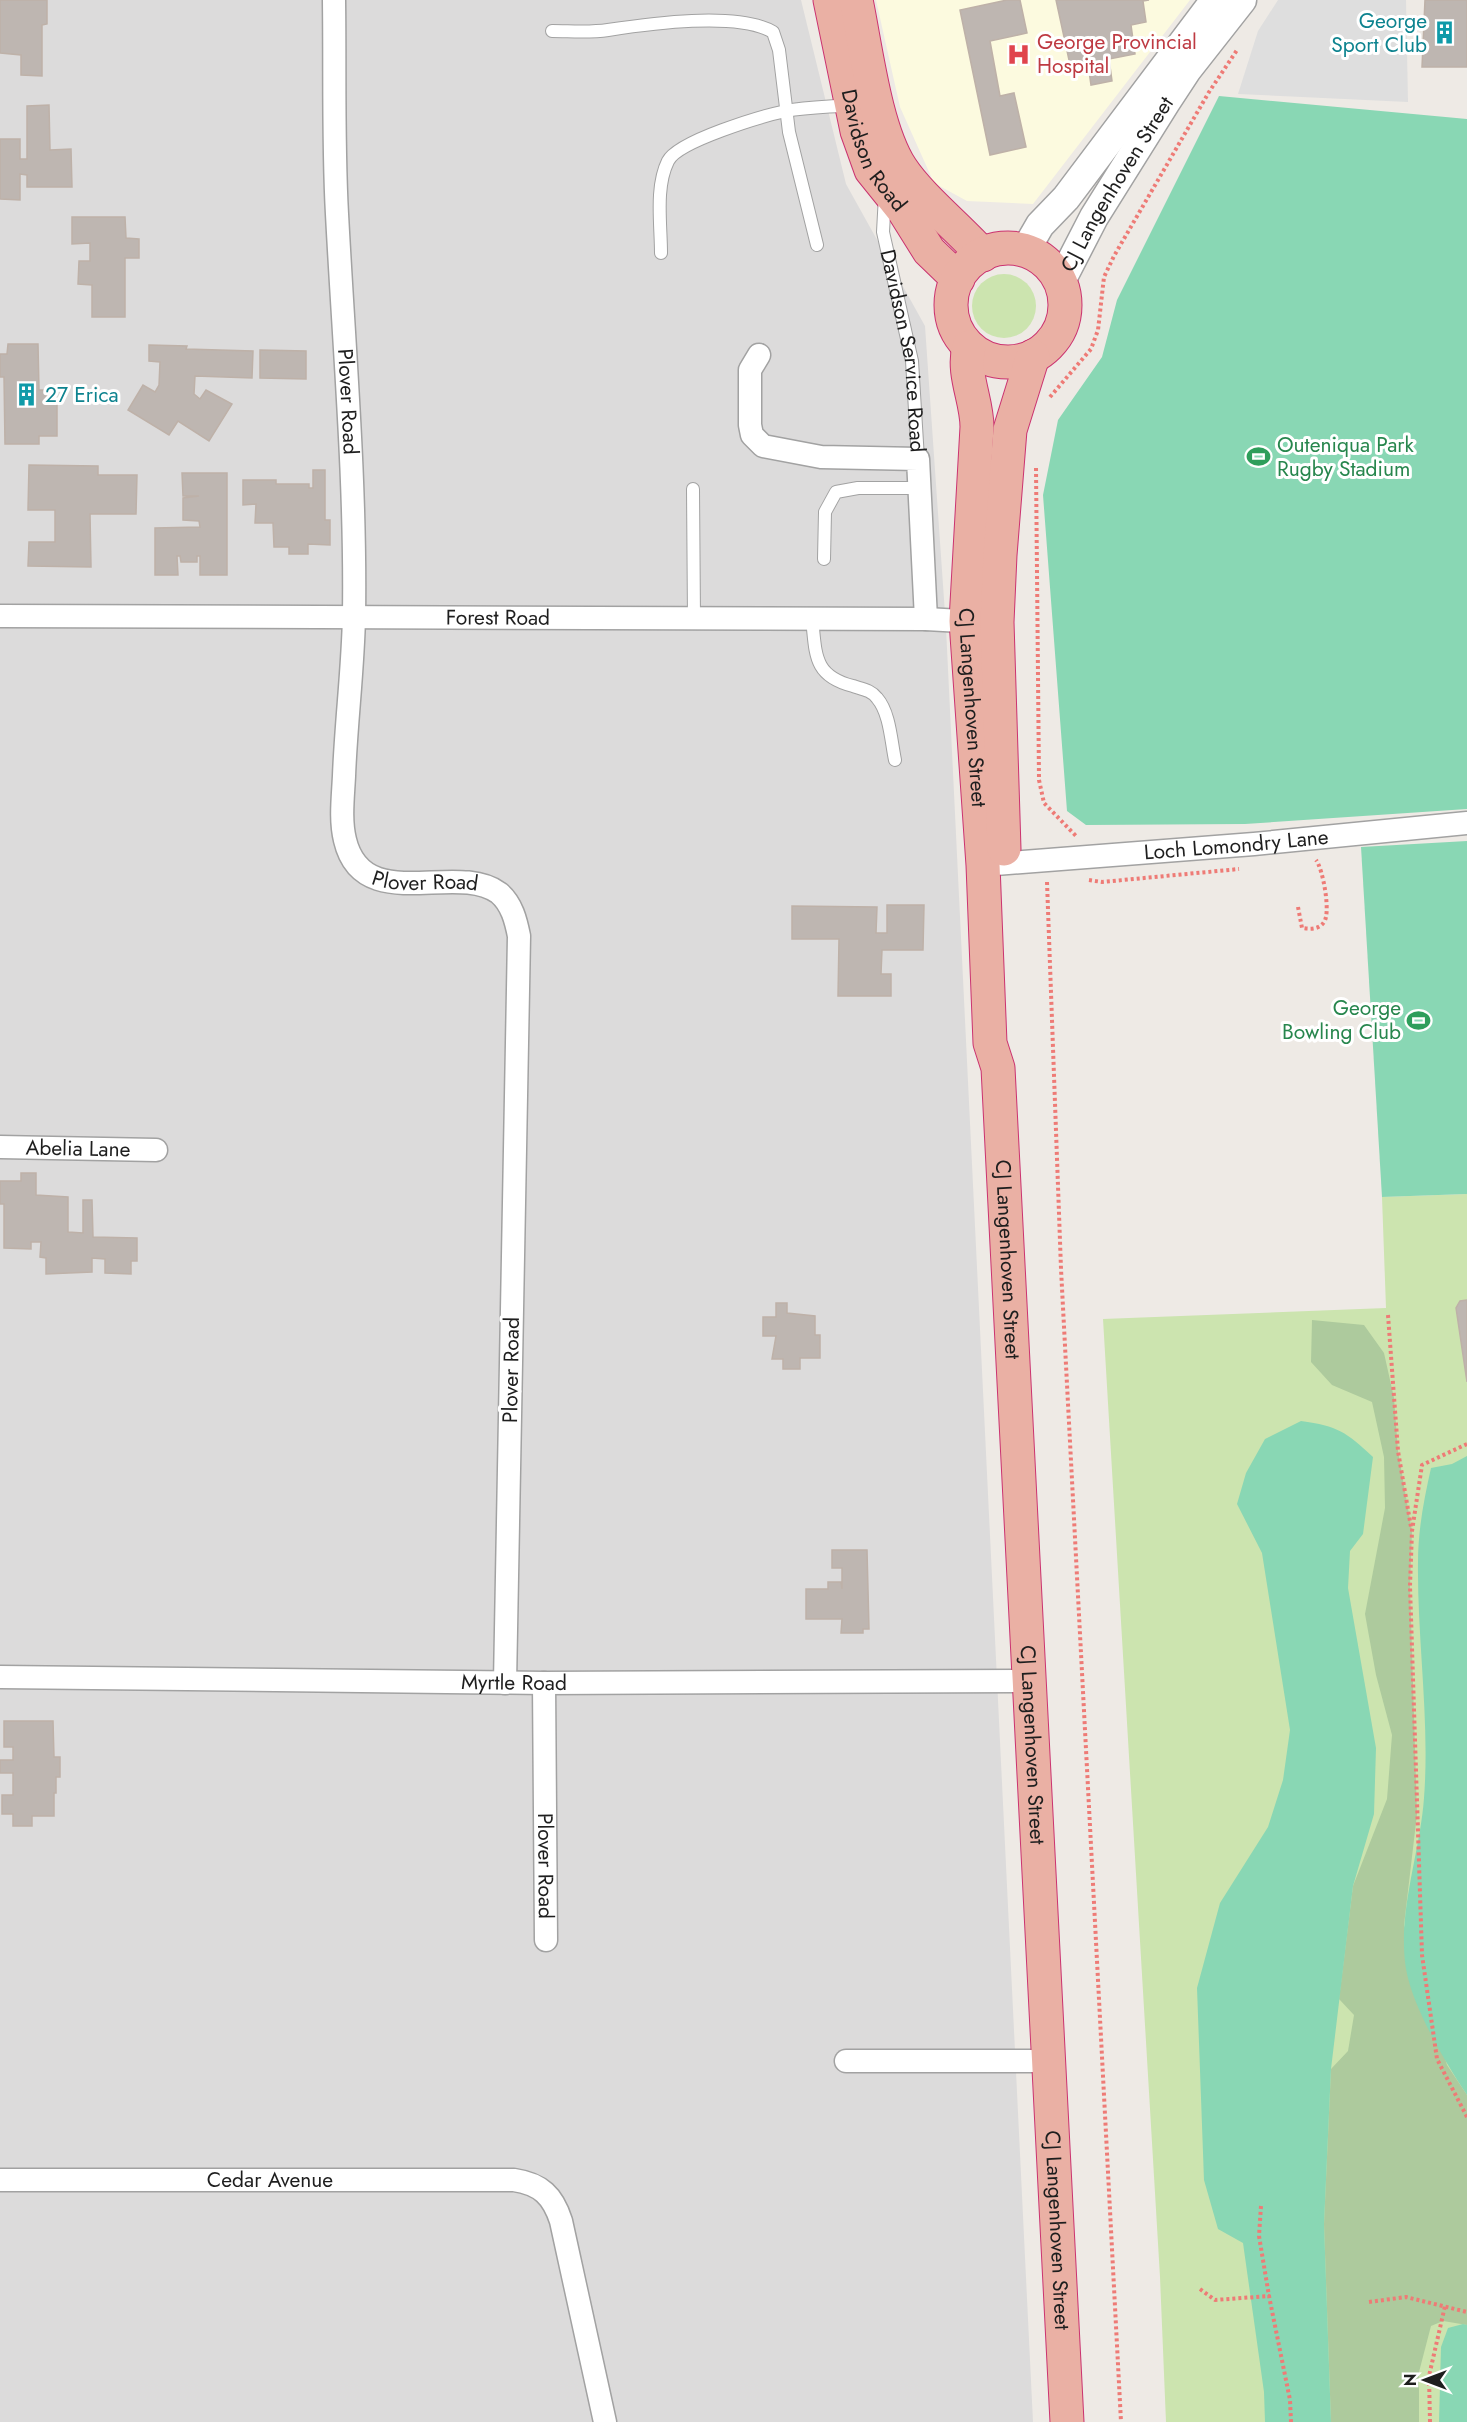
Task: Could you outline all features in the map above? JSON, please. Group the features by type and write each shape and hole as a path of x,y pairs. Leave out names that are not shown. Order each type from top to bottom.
{"highway":[{"name":"Davidson Road","path":"830,0 863,151 871,170 904,211 929,251 958,279"},
{"name":"Davidson Road","path":"856,0 886,136 897,161 910,180 983,255"},
{"path":"1000,249 1025,251 1046,264 1060,283 1065,304 1061,325 1050,344 1034,356 1017,362 1000,362 984,357 969,347 953,320 952,299 958,279 973,261 983,255 1000,249"},
{"name":"CJ Langenhoven Street","path":"969,347 966,359 975,403 977,427 981,622 994,865 1007,977 1005,1054 998,1068 1067,2422"},
{"name":"CJ Langenhoven Street","path":"981,622 1008,442 1034,356"}],"street":[{"name":"Plover Road","path":"334,0 334,146 349,404 354,617 342,816 344,839 350,855 365,871 386,881 470,884 487,887 500,894 512,908 519,936 505,1683"},
{"name":"CJ Langenhoven Street","path":"1025,251 1040,225 1066,198 1215,0"},
{"name":"CJ Langenhoven Street","path":"1060,283 1094,217 1187,70 1242,0"},
{"path":"759,355 750,370 750,425 752,435 763,446 821,457 918,459"},
{"name":"Davidson Service Road","path":"918,459 926,619"},
{"name":"Forest Road","path":"0,616 926,619 981,622"},
{"name":"Loch Lomondry Lane","path":"994,865 1467,823"},
{"name":"Abelia Lane","path":"0,1147 156,1150"},
{"name":"Myrtle Road","path":"0,1677 505,1683 1029,1681"},
{"name":"Plover Road","path":"544,1683 546,1940"},
{"path":"846,2061 1049,2061"},
{"name":"Cedar Avenue","path":"0,2180 514,2180 539,2187 550,2195 561,2221 604,2422"}],"lane":[{"path":"1187,70 1201,64 1217,50 1244,17 1254,0"},
{"path":"552,31 596,31 640,23 677,21 752,23 773,32 777,40 786,111 817,245"},
{"path":"661,253 662,182 664,169 674,152 732,127 786,111 852,104"},
{"name":"Davidson Service Road","path":"886,191 882,216 883,232 912,361 918,459"},
{"path":"824,559 825,512 836,492 858,488 919,488"},
{"path":"693,489 694,618"},
{"path":"812,619 816,655 820,668 839,682 872,693 878,699 884,708 895,760"}],"path":[{"path":"1046,404 1091,349 1098,330 1107,270 1209,92 1241,44"},
{"path":"1036,464 1039,780 1044,803 1078,838"},
{"path":"1298,907 1302,928 1317,928 1324,922 1327,915 1324,879 1320,866 1314,858 1308,857"},
{"path":"1078,878 1102,882 1241,869"},
{"path":"1055,878 1048,880 1046,890 1061,1257 1121,2422"},
{"path":"1388,1315 1398,1451 1412,1531"},
{"path":"1467,1444 1422,1465 1412,1531 1410,1586 1422,1955 1437,2059 1467,2117"},
{"path":"1261,2206 1259,2236 1290,2400 1291,2422"},
{"path":"1200,2289 1215,2300 1269,2296"},
{"path":"1369,2301 1406,2297 1467,2312"},
{"path":"1430,2422 1429,2376 1445,2306"}],"shaded area":[{"path":"0,0 801,0 846,184 925,326 946,628 1033,2422 0,2422"},
{"name":"George Provincial Hospital","path":"876,0 1190,0 1033,204 967,201 934,183 900,107"},
{"path":"1278,0 1406,0 1408,102 1238,94 1258,31"}],"green space":[{"name":"Outeniqua Park Rugby Stadium","path":"1219,96 1467,119 1467,809 1245,824 1086,825 1067,811 1043,495 1058,420 1102,357 1117,300"},
{"path":"998,274 1010,274 1027,283 1034,294 1036,306 1034,318 1027,329 1010,338 998,338 986,333 977,324 972,312 972,300 977,288 986,279"},
{"name":"George Bowling Club","path":"1467,841 1467,1194 1382,1197 1361,847"},
{"path":"1467,1194 1467,2422 1166,2422 1160,2277 1103,1319 1386,1308 1382,1197"},
{"path":"1312,1320 1364,1325 1384,1353 1394,1398 1398,1451 1412,1531 1410,1586 1417,1814 1404,1925 1447,2065 1467,2095 1467,2325 1443,2321 1431,2326 1419,2372 1419,2422 1331,2422 1324,2224 1331,2069 1348,2051 1354,2015 1339,1999 1353,1886 1387,1799 1392,1735 1376,1675 1365,1614 1385,1508 1384,1457 1372,1402 1332,1385 1311,1362"},
{"path":"1301,1421 1324,1425 1341,1432 1373,1457 1363,1534 1350,1551 1348,1588 1376,1748 1374,1814 1353,1886 1331,2069 1324,2224 1331,2422 1265,2422 1264,2392 1243,2243 1218,2229 1204,2180 1197,1988 1220,1903 1268,1827 1283,1780 1290,1730 1262,1553 1237,1504 1246,1473 1265,1439"},
{"path":"1467,1456 1467,2095 1440,2051 1415,2000 1406,1969 1404,1926 1424,1798 1425,1739 1418,1591 1420,1526 1431,1468 1452,1464"},
{"path":"1467,2325 1467,2422 1439,2422 1441,2347 1448,2328"}],"building":[{"path":"0,0 47,0 47,24 42,25 42,76 21,75 21,55 0,53"},
{"path":"1007,0 1020,0 1027,33 990,41 1000,96 1014,93 1026,147 990,155 960,10"},
{"path":"1056,0 1149,0 1143,1 1146,22 1131,25 1135,54 1109,59 1112,81 1091,85 1089,71 1072,74"},
{"name":"George Sport Club","path":"1425,0 1467,0 1467,67 1422,67"},
{"path":"49,105 50,150 71,149 72,187 27,187 27,175 20,174 20,200 0,199 0,139 20,139 20,159 27,159 27,106"},
{"path":"72,217 125,217 126,238 139,239 139,258 125,258 125,317 92,317 92,285 78,284 79,261 90,261 90,243 72,244"},
{"name":"27 Erica","path":"8,344 38,344 39,390 50,390 49,400 57,401 57,436 39,436 39,444 5,444 4,377 0,377 0,354 7,354"},
{"path":"149,345 187,346 186,349 253,351 252,378 195,376 194,394 200,399 206,390 232,404 209,441 178,421 169,435 128,410 143,385 155,392 159,385 160,362 149,361"},
{"path":"260,350 306,351 306,379 260,378"},
{"path":"29,465 98,466 98,475 137,475 136,514 90,514 91,567 28,566 29,542 55,542 55,510 28,510"},
{"path":"313,470 325,470 325,520 330,520 330,545 308,544 308,554 289,554 289,547 274,547 273,523 255,523 256,504 243,505 243,480 276,480 276,484 309,484 309,488 313,488"},
{"path":"182,473 227,473 227,575 200,575 200,556 197,556 197,562 181,562 180,556 177,556 178,575 155,575 155,528 200,527 199,521 183,520 183,498 199,496 183,496"},
{"path":"887,905 924,905 923,950 882,950 881,974 891,974 891,996 838,996 839,939 792,939 792,906 877,907 876,933 887,933"},
{"path":"21,1173 36,1173 36,1195 68,1197 68,1232 83,1233 83,1200 92,1200 93,1237 137,1238 137,1261 131,1261 131,1274 105,1273 105,1259 92,1258 92,1272 46,1274 46,1258 40,1257 41,1242 31,1242 31,1249 4,1248 4,1204 0,1204 0,1181 21,1181"},
{"path":"1467,1300 1467,1382 1456,1308 1460,1301"},
{"path":"776,1303 787,1303 787,1313 815,1316 815,1335 820,1335 820,1358 800,1358 800,1369 783,1369 783,1359 772,1359 776,1336 763,1336 763,1317 776,1317"},
{"path":"832,1550 867,1550 869,1629 863,1629 863,1633 841,1633 842,1619 806,1619 806,1589 828,1589 828,1582 841,1582 842,1589 842,1568 832,1568"},
{"path":"4,1721 53,1721 54,1757 60,1757 60,1777 56,1777 56,1793 54,1793 54,1816 32,1816 32,1826 13,1826 13,1814 2,1814 2,1795 13,1795 13,1773 0,1773 0,1760 13,1760 13,1747 4,1747"}],"place":[{"name":"George Sport Club","path":"1445,33"},
{"name":"George Provincial Hospital","path":"1019,54"},
{"name":"27 Erica","path":"27,395"},
{"name":"Outeniqua Park Rugby Stadium","path":"1259,457"},
{"name":"George Bowling Club","path":"1419,1020"}]}
